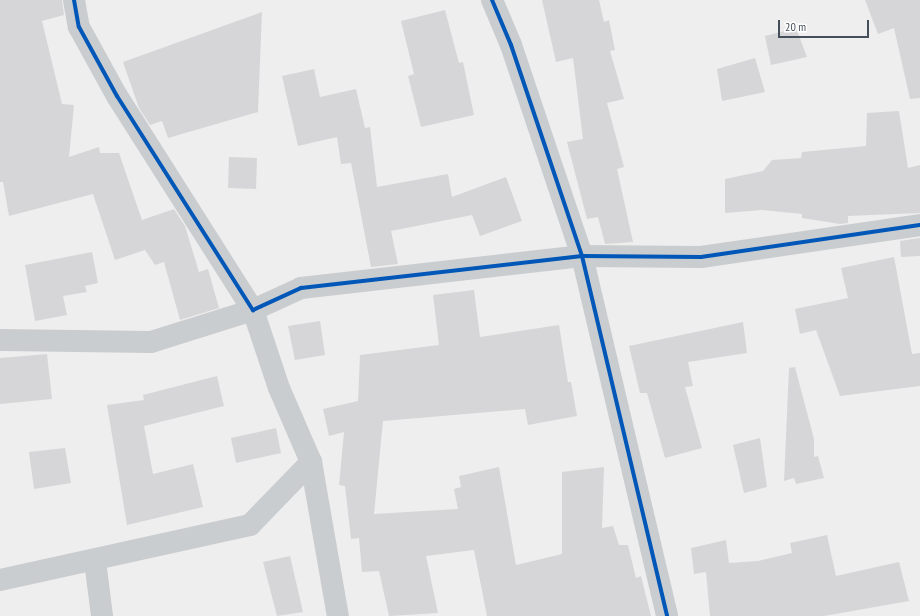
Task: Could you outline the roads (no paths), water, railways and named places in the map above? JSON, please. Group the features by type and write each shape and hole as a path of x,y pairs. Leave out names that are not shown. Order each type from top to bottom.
{"street":[{"path":"74,0 79,27 117,96 253,310 279,388 311,462 338,616"},
{"path":"492,0 511,45 582,256 667,616"},
{"path":"0,340 151,342 253,310 301,288 582,256 701,257 920,225"},
{"path":"0,580 95,561 250,525 311,462"},
{"path":"95,561 102,616"}]}
